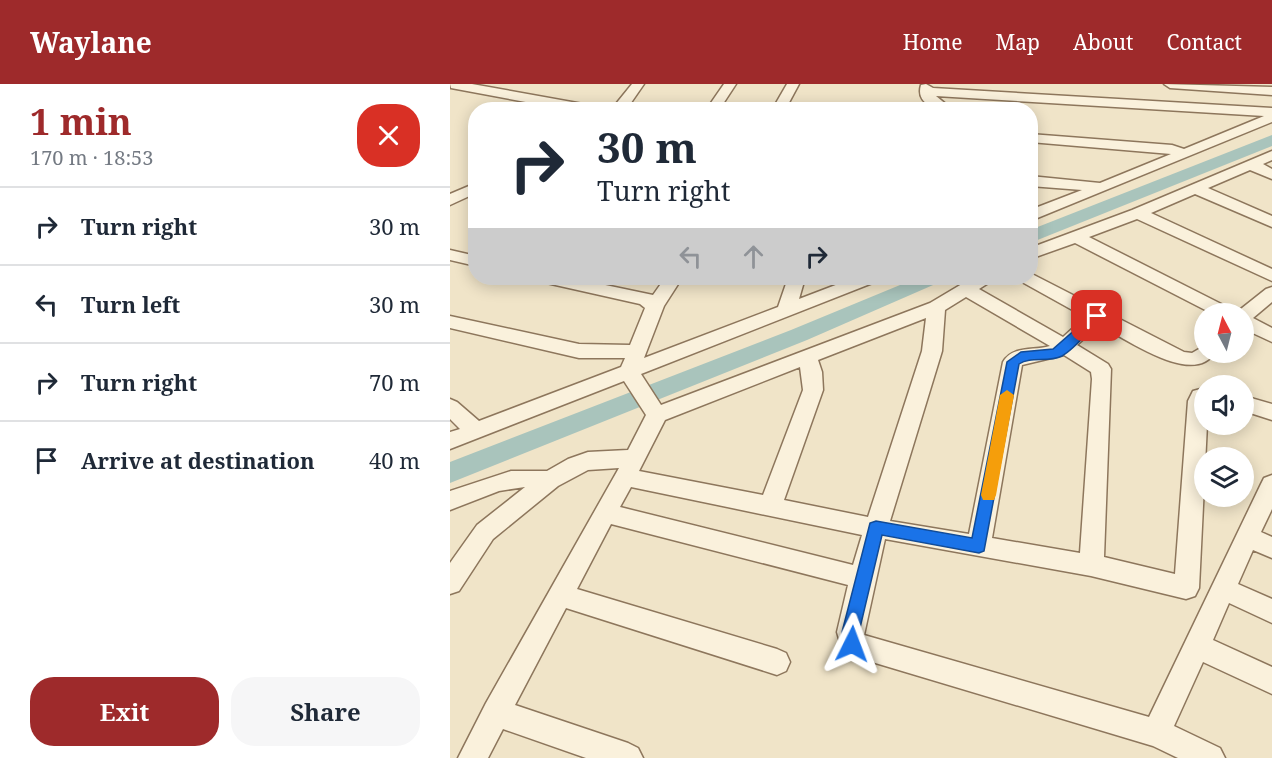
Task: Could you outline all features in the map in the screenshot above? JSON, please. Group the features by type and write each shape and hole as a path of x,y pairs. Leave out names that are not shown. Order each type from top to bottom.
{"street":[{"path":"451,84 550,102"},
{"path":"626,102 638,84"},
{"path":"718,102 730,84"},
{"path":"782,102 793,84"},
{"path":"1170,84 1272,91"},
{"path":"932,102 926,88 1272,112"},
{"path":"1038,213 1142,173 1182,153 1272,117"},
{"path":"1038,139 1172,148 1182,153"},
{"path":"1038,251 1138,213 1272,155"},
{"path":"1249,165 1272,174"},
{"path":"1038,182 1104,188"},
{"path":"1195,188 1272,222"},
{"path":"450,200 468,191"},
{"path":"1138,213 1272,276"},
{"path":"1074,236 1207,303"},
{"path":"450,255 468,259"},
{"path":"1038,284 1180,358 1194,360"},
{"path":"594,285 646,299 655,306"},
{"path":"629,372 655,306 669,285"},
{"path":"786,310 794,285"},
{"path":"450,441 851,285"},
{"path":"473,758 657,415 936,307 971,285"},
{"path":"965,288 1101,369 1091,565"},
{"path":"1254,308 1272,293"},
{"path":"936,307 932,351 862,578 850,632 852,644 1156,734 1210,758"},
{"path":"979,546 1013,362 1021,356 1051,355 1097,316"},
{"path":"450,322 579,351 637,352"},
{"path":"1254,326 1272,336"},
{"path":"770,506 813,390 812,372 807,357"},
{"path":"629,372 657,415"},
{"path":"450,407 476,431"},
{"path":"1254,407 1272,412"},
{"path":"1186,588 1196,435"},
{"path":"450,583 485,532 550,480 588,461 631,467 770,506 876,528 1091,565 1186,588 1222,594 1272,611"},
{"path":"450,501 517,477 530,476 550,480"},
{"path":"1156,734 1272,487"},
{"path":"606,513 862,578"},
{"path":"1248,537 1272,548"},
{"path":"560,595 777,662"},
{"path":"1197,646 1272,681"},
{"path":"496,713 628,758"}],"waterway":[{"path":"1038,234 1272,140"},
{"path":"450,473 799,335 917,285"}],"slow traffic":[{"path":"988,495 1007,395"}],"route":[{"path":"852,644 850,632 876,528 979,546 1013,362 1021,356 1043,356 1057,353 1097,316"}]}
